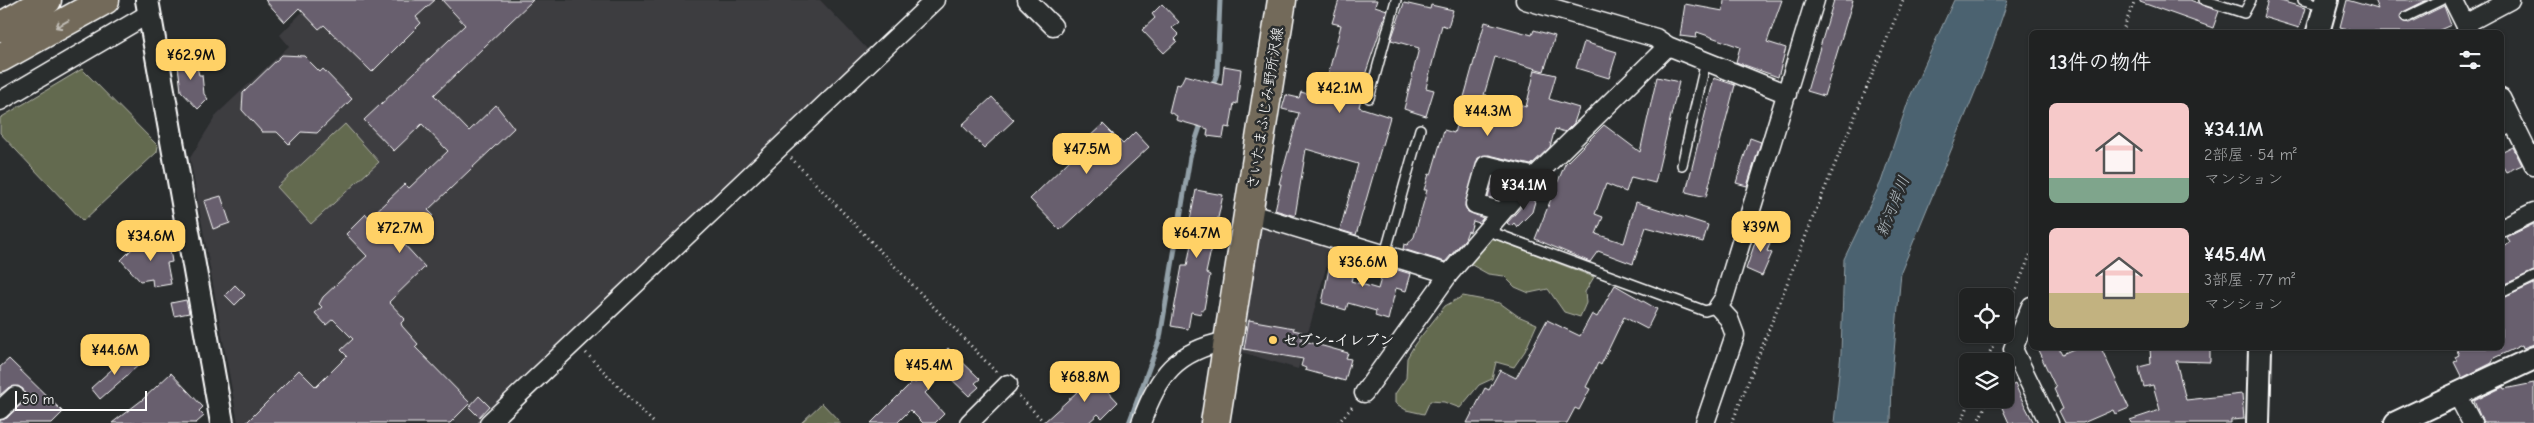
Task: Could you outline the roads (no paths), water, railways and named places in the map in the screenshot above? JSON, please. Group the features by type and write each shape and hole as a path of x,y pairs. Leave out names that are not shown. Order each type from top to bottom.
{"main road":[{"path":"0,27 47,0"},
{"path":"0,58 105,0"},
{"name":"さいたまふじみ野所沢線","path":"1215,423 1282,0"}],"street":[{"path":"489,423 935,0"},
{"path":"1027,0 1052,26"},
{"path":"1525,0 1656,38 1668,46 1787,94"},
{"path":"1705,423 1735,335 1729,320 1718,307 1724,298 1815,0"},
{"path":"2453,0 2467,28 2510,0"},
{"path":"2319,30 2326,3"},
{"path":"0,101 149,6 222,423"},
{"path":"1364,393 1449,274 1486,230 1534,177 1668,46"},
{"path":"2504,112 2508,130 2533,158"},
{"path":"1502,212 1475,204 1486,165 1534,177"},
{"path":"2504,227 2534,212"},
{"path":"1248,213 1449,274"},
{"path":"2029,311 2013,349 2049,423"},
{"path":"1141,423 1150,398 1165,373 1187,354 1204,346 1227,341"},
{"path":"2258,423 2260,350"},
{"path":"2396,423 2534,358"},
{"path":"969,423 1008,384"},
{"path":"2457,394 2472,423"},
{"path":"0,410 15,396"}],"lane":[{"path":"1368,98 1396,0"},
{"path":"2204,0 2244,13 2251,0"},
{"path":"2303,0 2326,3"},
{"path":"2406,17 2441,0"},
{"path":"1682,165 1706,61"},
{"path":"1385,254 1420,129"},
{"path":"1486,230 1705,311 1718,307"},
{"path":"2504,292 2534,277"}],"water":[{"name":"新河岸川","path":"1954,0 2008,0 1984,70 1901,272 1892,375 1891,423 1834,423 1841,353 1844,259 1881,182 1909,99"}],"waterway":[{"path":"1212,89 1217,73 1220,0"},
{"path":"1129,423 1160,338 1190,157 1202,121"}],"place":[{"name":"セブン-イレブン","path":"1273,340"}]}
